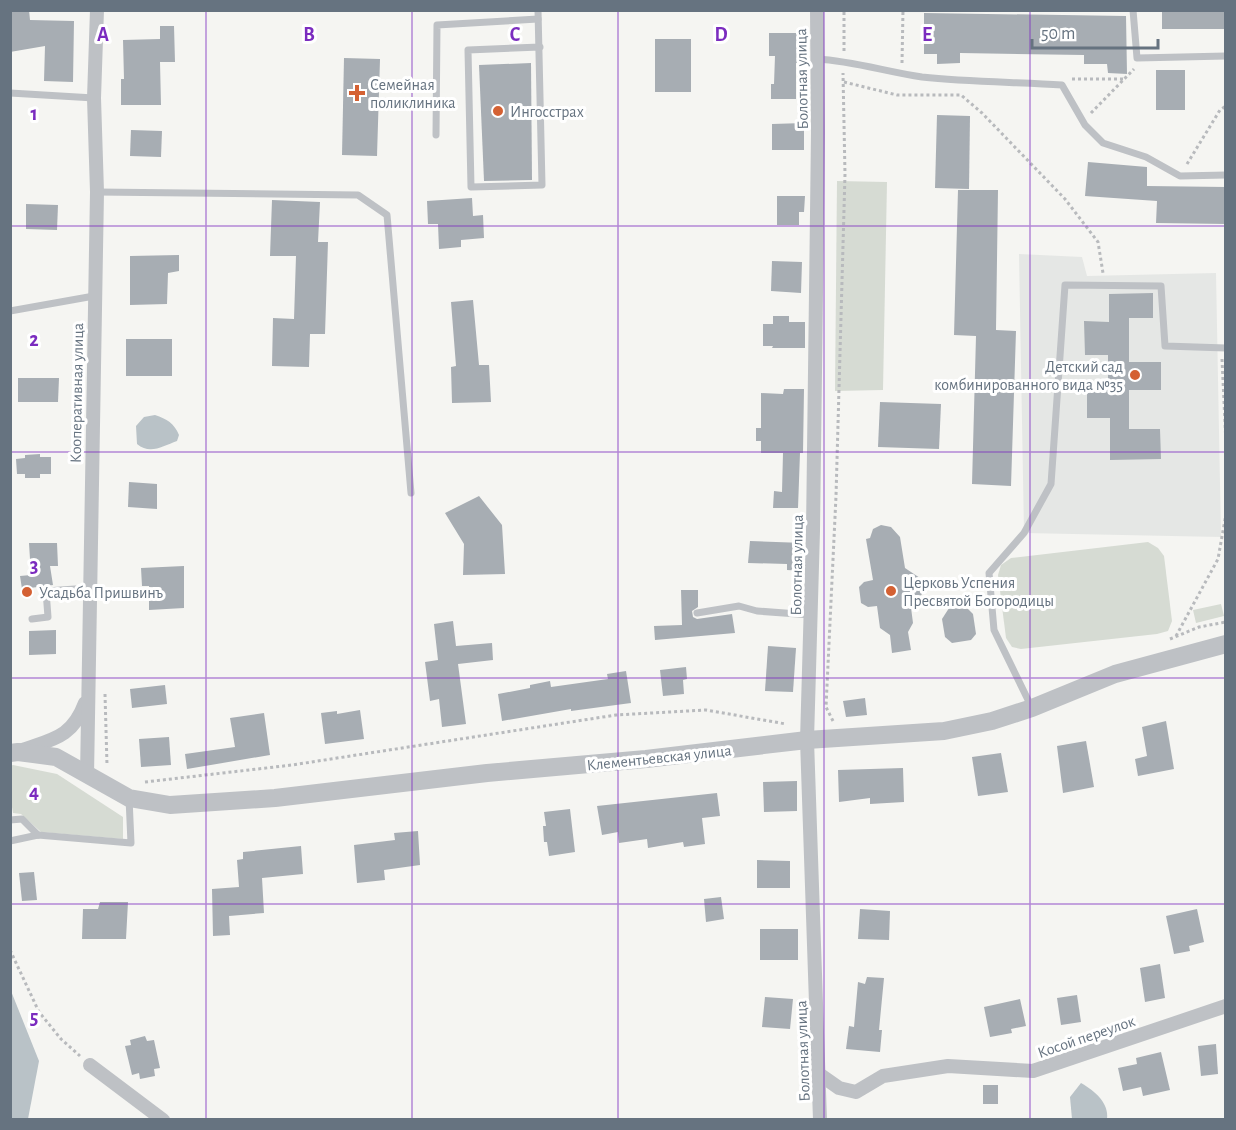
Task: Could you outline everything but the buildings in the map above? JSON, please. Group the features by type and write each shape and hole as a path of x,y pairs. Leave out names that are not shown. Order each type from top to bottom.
{"street":[{"name":"Кооперативная улица","path":"87,776 97,192 94,98 97,10"},
{"name":"Болотная улица","path":"817,10 818,133 807,740 820,1119"},
{"name":"Клементьевская улица","path":"14,752 56,757 129,798 170,805 275,798 487,773 646,759 807,740 944,731 992,721 1032,708 1115,674 1226,644"},
{"path":"14,752 58,737 76,724 89,693"},
{"name":"Косой переулок","path":"819,1074 839,1088 856,1092 883,1076 948,1066 1033,1071 1226,1006"},
{"path":"90,1065 163,1119"}],"lane":[{"path":"538,10 540,47 542,185 471,187 468,50 540,47"},
{"path":"1133,10 1137,58 1226,56"},
{"path":"436,135 437,25 538,20"},
{"path":"817,59 843,61 902,74 1062,85 1083,121 1103,143 1146,157 1180,176 1226,175"},
{"path":"10,93 94,98"},
{"path":"97,192 358,195 387,215 411,493"},
{"path":"1032,708 994,630 989,573 1024,533 1051,484 1065,285 1161,286 1165,346 1223,348"},
{"path":"10,311 94,296"},
{"path":"32,619 48,617 46,591 90,588"},
{"path":"698,613 739,606 757,611 811,615"},
{"path":"10,841 38,835 130,843 129,798"},
{"path":"10,820 22,819 38,835"}],"path":[{"path":"826,707 845,198 844,10"},
{"path":"902,74 903,10"},
{"path":"1083,121 1145,58"},
{"path":"1062,85 1068,79 1124,79"},
{"path":"844,82 897,95 961,95 982,113 1065,199 1098,242 1105,284"},
{"path":"1180,176 1220,110 1226,106"},
{"path":"1223,348 1226,444"},
{"path":"1175,638 1218,559 1226,514"},
{"path":"105,690 108,768"},
{"path":"142,783 292,765 616,715 706,710 794,726"},
{"path":"10,950 39,1012 61,1039 90,1065"}],"shaded area":[{"path":"837,181 887,182 883,390 835,391"},
{"path":"1019,254 1082,257 1087,276 1216,273 1221,537 1024,533"},
{"path":"155,415 170,422 179,435 177,441 147,449 137,444 136,426 144,417"},
{"path":"1148,542 1158,548 1164,556 1172,621 1168,631 1021,649 1012,647 1006,638 998,575 1001,565 1011,558"},
{"path":"1221,604 1224,616 1196,623 1193,610"},
{"path":"10,766 57,774 123,817 123,839 41,832 21,814 13,813"},
{"path":"11,991 39,1061 28,1119 11,1119"},
{"path":"1081,1083 1100,1098 1106,1108 1107,1119 1072,1119 1070,1097"}],"place":[{"name":"Семейная поликлиника","path":"357,93"},
{"name":"Ингосстрах","path":"498,111"},
{"name":"Детский сад комбинированного вида №35","path":"1135,375"},
{"name":"Церковь Успения Пресвятой Богородицы","path":"891,591"},
{"name":"Усадьба Пришвинъ","path":"27,592"}]}
